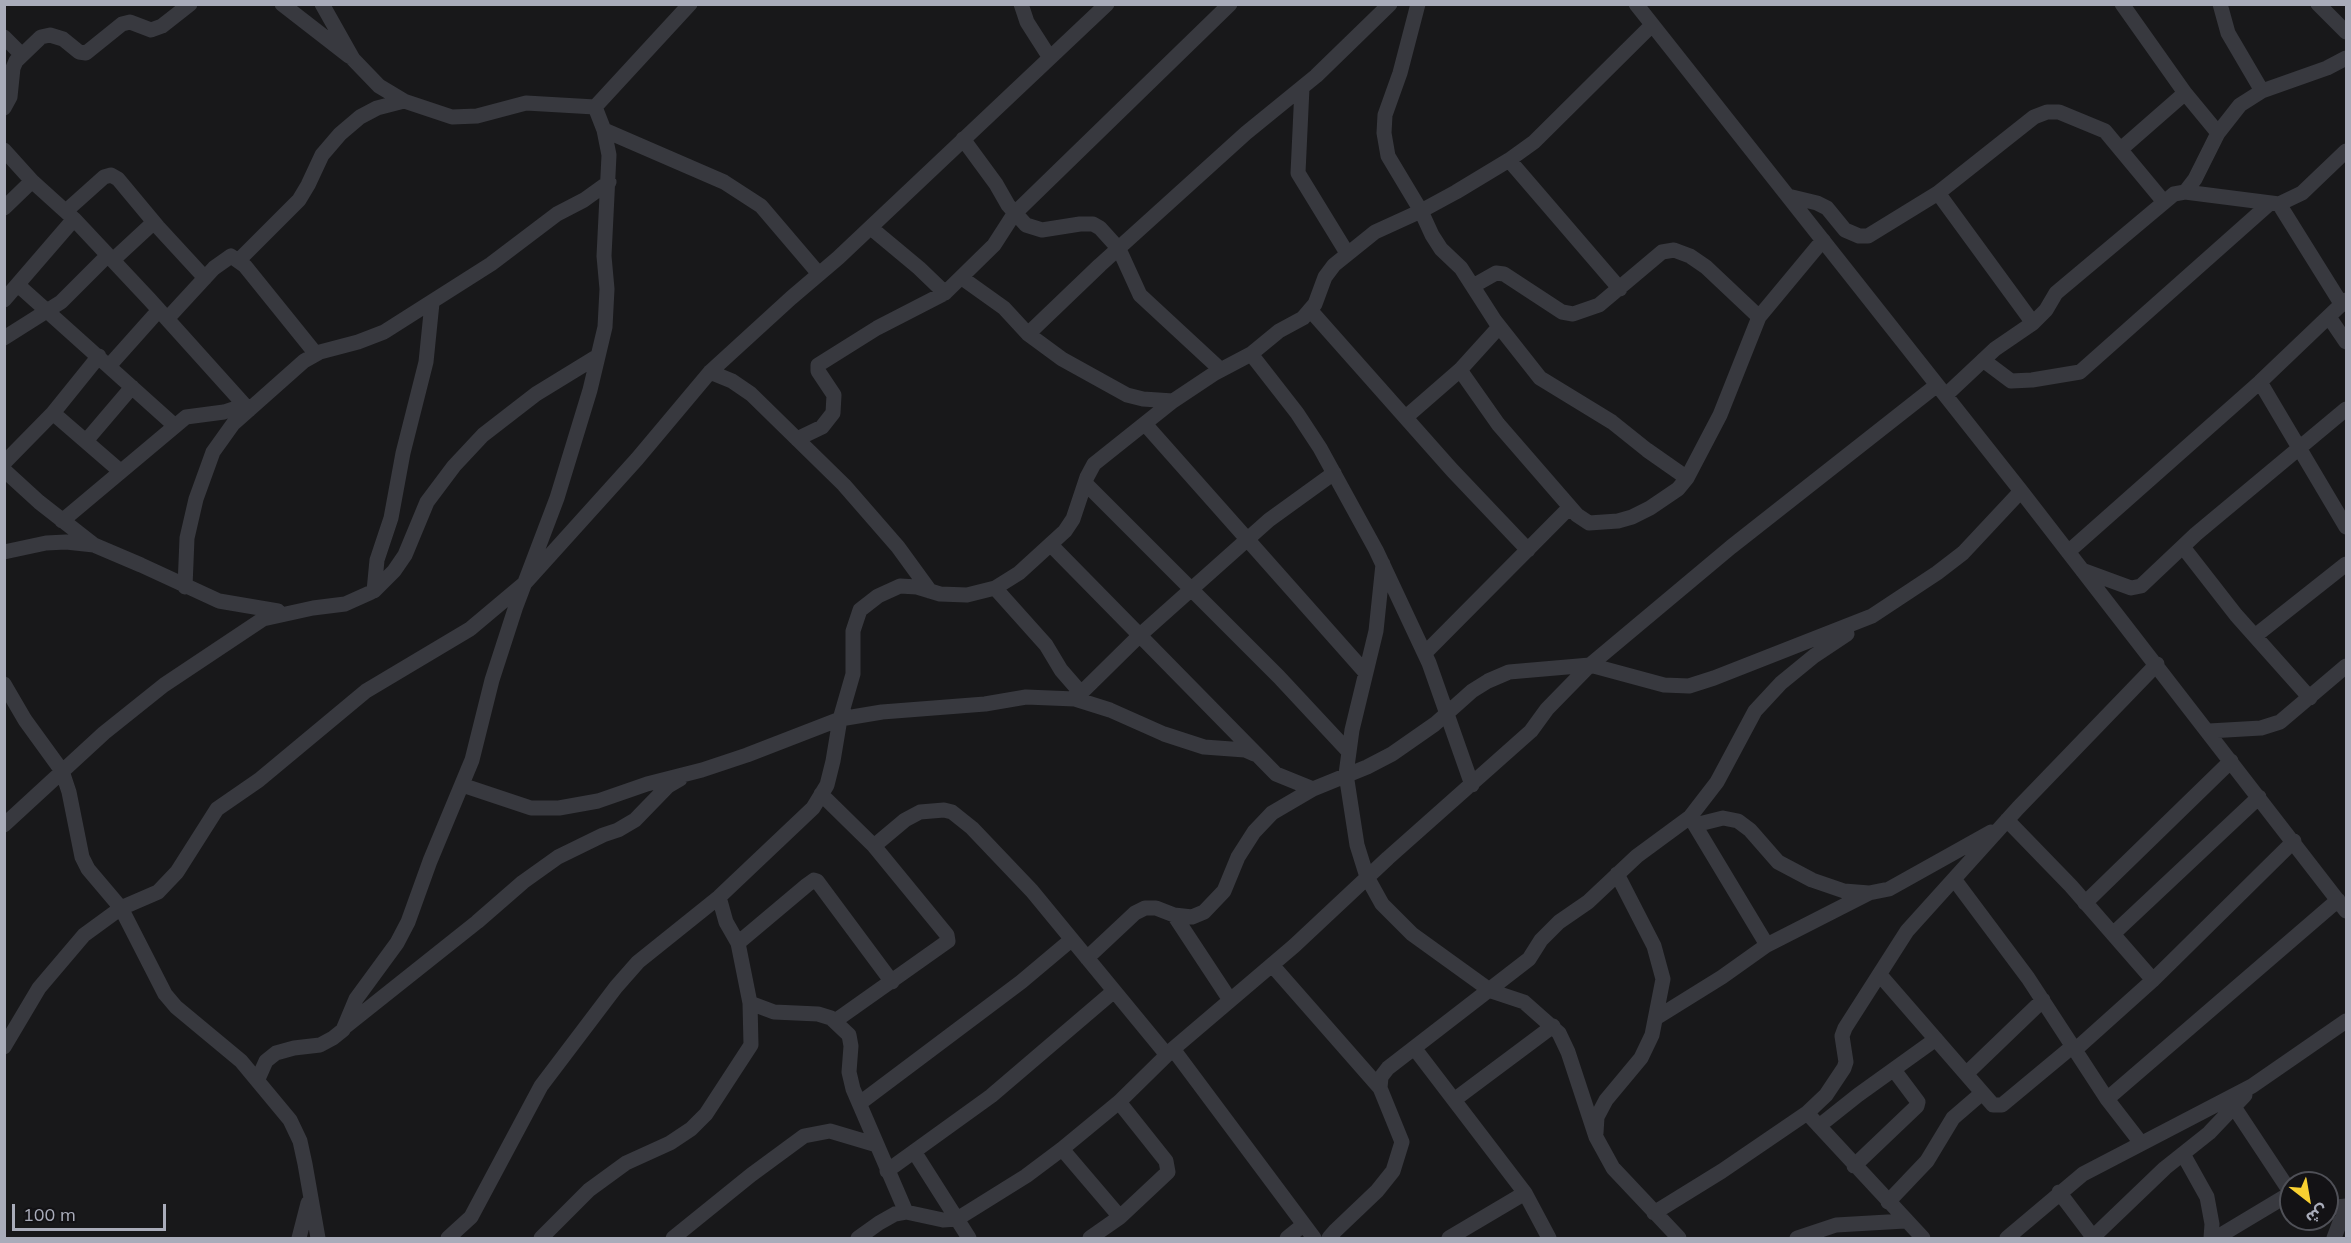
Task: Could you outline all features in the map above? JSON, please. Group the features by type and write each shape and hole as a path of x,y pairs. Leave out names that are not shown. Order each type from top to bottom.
{"street":[{"path":"4,108 10,96 13,68 21,54 41,38 50,35 63,39 79,52 86,53 122,24 129,22 151,30 162,26 190,4"},
{"path":"282,4 353,59 379,86 404,101 452,117 477,117 526,103 595,107"},
{"path":"322,4 353,59"},
{"path":"595,107 690,4"},
{"path":"1021,4 1027,22 1050,58"},
{"path":"4,1047 39,988 84,935 121,908 158,892 177,872 218,809 259,780 366,691 470,629 526,582 665,427 710,372 871,228 1107,4"},
{"path":"797,439 822,427 833,413 834,395 818,371 818,365 877,328 945,293 994,245 1014,214 1230,4"},
{"path":"1028,334 1246,133 1302,88 1390,4"},
{"path":"1418,4 1400,73 1385,115 1384,133 1388,156 1421,211 1432,235 1461,268 1499,327 1540,378 1612,422 1687,478"},
{"path":"1636,4 2157,664 2342,906 2107,1099"},
{"path":"2122,4 2217,134"},
{"path":"2220,4 2228,33 2262,91"},
{"path":"2318,4 2346,32"},
{"path":"448,1239 471,1217 541,1086 616,987 638,962 719,897 813,808 827,784 831,769 840,719 853,674 853,631 860,610 878,596 900,586 917,587 940,594 967,595 995,588 1019,573 1065,531 1073,519 1094,464 1173,401 1251,354 1279,331 1303,318 1311,311 1325,277 1347,254 1375,232 1421,211 1509,160 1541,135 1652,25"},
{"path":"4,38 21,54"},
{"path":"2185,192 2195,179 2217,134 2240,105 2262,91 2327,68 2346,58"},
{"path":"1302,88 1298,173 1347,254"},
{"path":"2121,149 2185,93"},
{"path":"238,260 299,200 322,155 340,134 360,117 377,108 404,101"},
{"path":"342,1030 356,999 397,943 408,922 430,861 472,760 492,681 557,498 590,390 605,327 604,256 609,182 609,155 604,130 595,107"},
{"path":"1788,196 1804,198 1827,208 1845,230 1859,236 1868,236 1938,193 2034,117 2047,112 2059,112 2105,131 2164,202"},
{"path":"604,130 724,182 761,206 819,274"},
{"path":"963,139 996,184 1014,214 1026,225 1042,230 1094,224 1100,228 1119,249 1140,295 1221,370"},
{"path":"4,150 32,181 70,215 110,257 247,408"},
{"path":"1983,360 2011,381 2080,372 2274,205 2302,193 2346,151"},
{"path":"1509,160 1620,289"},
{"path":"4,300 18,285 70,215 104,177 111,175 205,278"},
{"path":"4,208 32,181"},
{"path":"185,587 187,538 196,500 209,462 223,436 247,408 316,354 384,332 492,264 557,214 584,200 609,182"},
{"path":"858,1239 895,1214 906,1212 943,1220 957,1219 1026,1176 1062,1149 1119,1102 1170,1052 1272,965 1531,731 1547,709 1590,665 1731,548 1995,349 2033,323 2046,310 2056,293 2174,194 2185,192 2274,205 2344,303 2260,382 2068,552"},
{"path":"1938,193 2033,323"},
{"path":"4,338 61,302 110,257 154,222"},
{"path":"871,228 945,293"},
{"path":"1460,370 1498,424 1577,516 1589,523 1618,521 1650,508 1678,489 1687,478 1720,415 1759,317 1823,240"},
{"path":"1473,286 1496,273 1504,274 1562,312 1573,314 1599,305 1662,252 1674,250 1690,256 1706,267 1759,317"},
{"path":"4,463 104,361 231,256 238,260 265,289 316,354"},
{"path":"962,278 1004,308 1028,334 1062,359 1127,395 1143,399 1173,401"},
{"path":"18,285 174,425"},
{"path":"374,591 377,560 391,518 403,453 426,362 432,303"},
{"path":"1311,311 1528,550"},
{"path":"2329,317 2346,342"},
{"path":"1406,417 1460,370 1499,327"},
{"path":"1251,354 1297,413 1334,473 1383,564 1425,652 1472,785"},
{"path":"4,825 104,733 164,685 263,619 345,603 374,591 394,571 405,555 427,502 454,466 483,435 536,394 598,356"},
{"path":"710,372 732,381 751,394 797,439 870,513 930,591"},
{"path":"2260,382 2346,527"},
{"path":"86,441 132,387"},
{"path":"62,521 174,425 193,414 247,408"},
{"path":"2082,570 2136,588 2141,586 2183,547 2346,409"},
{"path":"53,413 120,471"},
{"path":"1145,424 1365,672"},
{"path":"4,470 62,521 94,545 219,601 265,610 293,612"},
{"path":"1078,696 1140,635 1246,540 1269,520 1334,473"},
{"path":"1085,483 1279,677 1348,751"},
{"path":"1693,821 1755,711 1781,683 1963,553 2021,491"},
{"path":"1425,652 1569,508"},
{"path":"4,552 46,543 66,542 94,545"},
{"path":"1051,545 1254,754 1276,774 1313,789"},
{"path":"2183,547 2255,636 2310,698"},
{"path":"1383,564 1376,631 1348,751 1346,774 1357,845 1367,877 1382,904 1412,933 1491,991 1524,1002 1553,1026 1568,1052 1596,1137 1613,1168 1678,1239"},
{"path":"2255,636 2346,564"},
{"path":"995,588 1046,645 1078,696"},
{"path":"1086,958 1136,913 1145,908 1156,908 1174,915 1192,917 1204,912 1224,891 1238,857 1254,832 1272,813 1313,789 1392,754 1488,681 1509,672 1590,665 1664,685 1689,686 1872,616"},
{"path":"1654,1213 1722,1171 1807,1113 1826,1095 1846,1062 1842,1036 1907,931 2003,824 2157,664"},
{"path":"2209,731 2261,728 2280,722 2346,666"},
{"path":"4,684 24,720 62,771 69,792 82,857 88,869 121,908 165,994 176,1007 241,1061 290,1120 300,1141 318,1239"},
{"path":"462,784 531,808 559,808 598,801 647,784 691,773 747,755 840,719 882,712 985,704 1026,697 1078,696 1164,734 1204,747 1245,750 1254,754"},
{"path":"2085,903 2231,760"},
{"path":"258,1079 267,1061 276,1053 294,1047 320,1045 333,1038 549,863 635,820 668,786 691,773"},
{"path":"821,794 874,846 947,935 948,941 835,1021"},
{"path":"2113,934 2259,797"},
{"path":"874,846 905,820 920,812 944,810 952,812 972,828 1032,891 1114,991 1170,1052 1314,1239"},
{"path":"1380,1088 1382,1077 1388,1068 1491,991 1529,959 1541,940 1559,922 1588,902 1637,856 1693,821 1723,818 1738,821 1750,830 1778,862 1812,880 1844,891 1869,893"},
{"path":"1693,821 1767,945"},
{"path":"1656,1018 1722,977 1767,945 1869,893 1889,889 2003,824"},
{"path":"2003,824 2085,903 2153,980"},
{"path":"1880,975 1994,1106 2002,1105 2074,1048 2153,980 2294,841"},
{"path":"1596,1137 1597,1118 1606,1100 1641,1058 1652,1035 1663,979 1654,946 1617,874"},
{"path":"1954,879 2043,1000 2107,1099 2141,1143"},
{"path":"738,943 814,880 818,881 892,982"},
{"path":"541,1239 589,1190 626,1163 670,1143 706,1114 751,1044 750,1003 738,943 726,922 719,897"},
{"path":"1174,915 1230,1000"},
{"path":"860,1103 1022,981 1071,940"},
{"path":"1272,965 1380,1088 1402,1142 1394,1171 1329,1239"},
{"path":"887,1171 991,1096 1114,991"},
{"path":"1965,1074 2043,1000"},
{"path":"750,1003 774,1012 818,1014 835,1021 849,1035 851,1046 849,1072 853,1089 906,1212"},
{"path":"2007,1239 2059,1192 2083,1174 2253,1086 2346,1021"},
{"path":"1454,1100 1553,1026"},
{"path":"1819,1126 1936,1038"},
{"path":"1414,1049 1525,1193 1549,1239"},
{"path":"1854,1166 1917,1106 1918,1102 1894,1070"},
{"path":"2059,1192 2092,1238 2165,1168 2209,1133 2253,1086"},
{"path":"1888,1202 1927,1161 1953,1118 1982,1093"},
{"path":"1098,1236 1163,1179 1169,1167 1119,1102"},
{"path":"2234,1107 2279,1175"},
{"path":"1807,1113 1922,1238"},
{"path":"674,1239 751,1175 804,1136 830,1131 877,1146"},
{"path":"1062,1149 1120,1217"},
{"path":"915,1153 969,1239"},
{"path":"2184,1154 2207,1197 2212,1224 2211,1239"},
{"path":"1449,1239 1525,1193"},
{"path":"299,1239 310,1197"},
{"path":"2216,1239 2279,1200"},
{"path":"2334,1239 2340,1222 2346,1215"},
{"path":"1797,1239 1836,1226 1905,1221"},
{"path":"1287,1239 1304,1225"}]}
